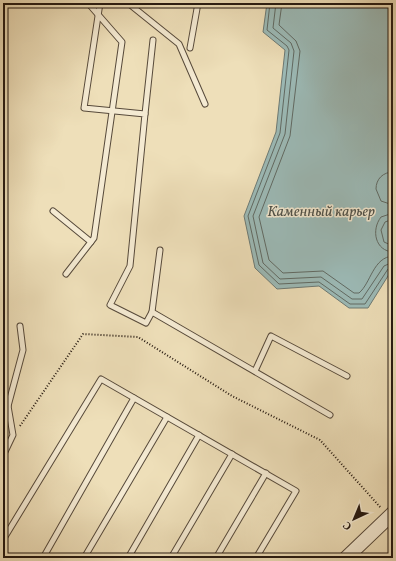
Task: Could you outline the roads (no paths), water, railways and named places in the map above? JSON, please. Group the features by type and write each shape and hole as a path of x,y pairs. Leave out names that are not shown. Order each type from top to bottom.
{"street":[{"path":"346,558 391,515"}],"lane":[{"path":"66,274 94,238 122,42 88,3"},
{"path":"100,3 97,12 84,108 146,114"},
{"path":"128,3 179,44 205,104"},
{"path":"190,48 198,3"},
{"path":"153,40 130,266 110,305 146,323 152,312 160,250"},
{"path":"54,211 91,242"},
{"path":"152,312 330,415"},
{"path":"3,456 13,435 8,406 23,350 20,326"},
{"path":"255,371 271,336 347,376"},
{"path":"3,540 101,379 296,491 256,558"},
{"path":"43,558 134,398"},
{"path":"3,400 8,406"},
{"path":"84,558 167,416"},
{"path":"128,558 199,435"},
{"path":"171,558 232,454"},
{"path":"216,558 266,473"}],"water":[{"name":"Каменный карьер","path":"267,3 393,3 393,184 390,189 393,192 393,225 390,230 393,268 368,308 349,308 319,286 277,289 255,268 244,216 276,132 285,50 263,32"}]}
